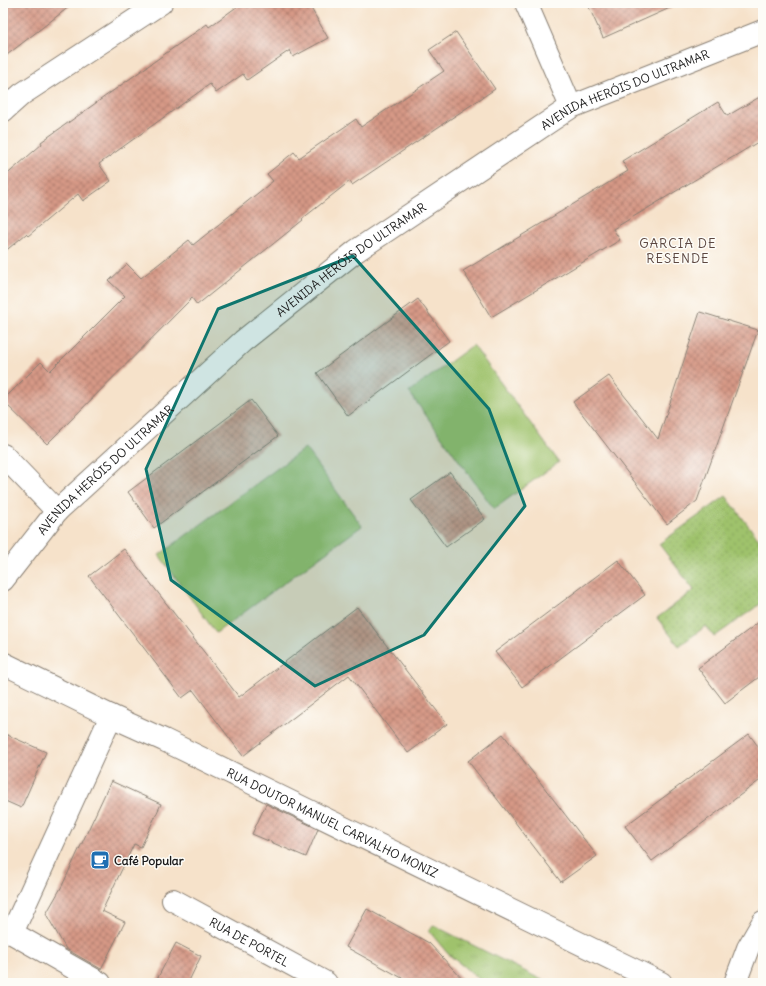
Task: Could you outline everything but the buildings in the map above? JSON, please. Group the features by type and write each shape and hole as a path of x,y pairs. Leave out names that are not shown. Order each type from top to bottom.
{"street":[{"path":"3,111 22,94 161,3"},
{"path":"526,3 571,107"},
{"name":"AVENIDA HERÓIS DO ULTRAMAR","path":"3,580 57,511 243,341 350,256 571,107 763,31"},
{"path":"3,455 57,511"},
{"name":"RUA DOUTOR MANUEL CARVALHO MONIZ","path":"3,663 661,983"},
{"path":"100,983 8,931 111,716"},
{"name":"RUA DE PORTEL","path":"174,900 326,983"},
{"path":"735,983 748,948 763,922"}],"highlighted area":[{"path":"353,256 489,409 525,506 424,635 315,686 171,580 146,469 218,309"}],"green space":[{"path":"473,345 559,462 494,509 409,392"},
{"path":"305,448 362,526 216,633 159,555"},
{"path":"726,496 760,541 763,539 763,602 714,637 706,626 679,646 657,618 694,590 659,544"},
{"path":"433,925 548,983 484,983 448,954 429,931"}],"place":[{"name":"Café Popular","path":"100,860"}],"district":[{"name":"GARCIA DE RESENDE","path":"678,250"}]}
